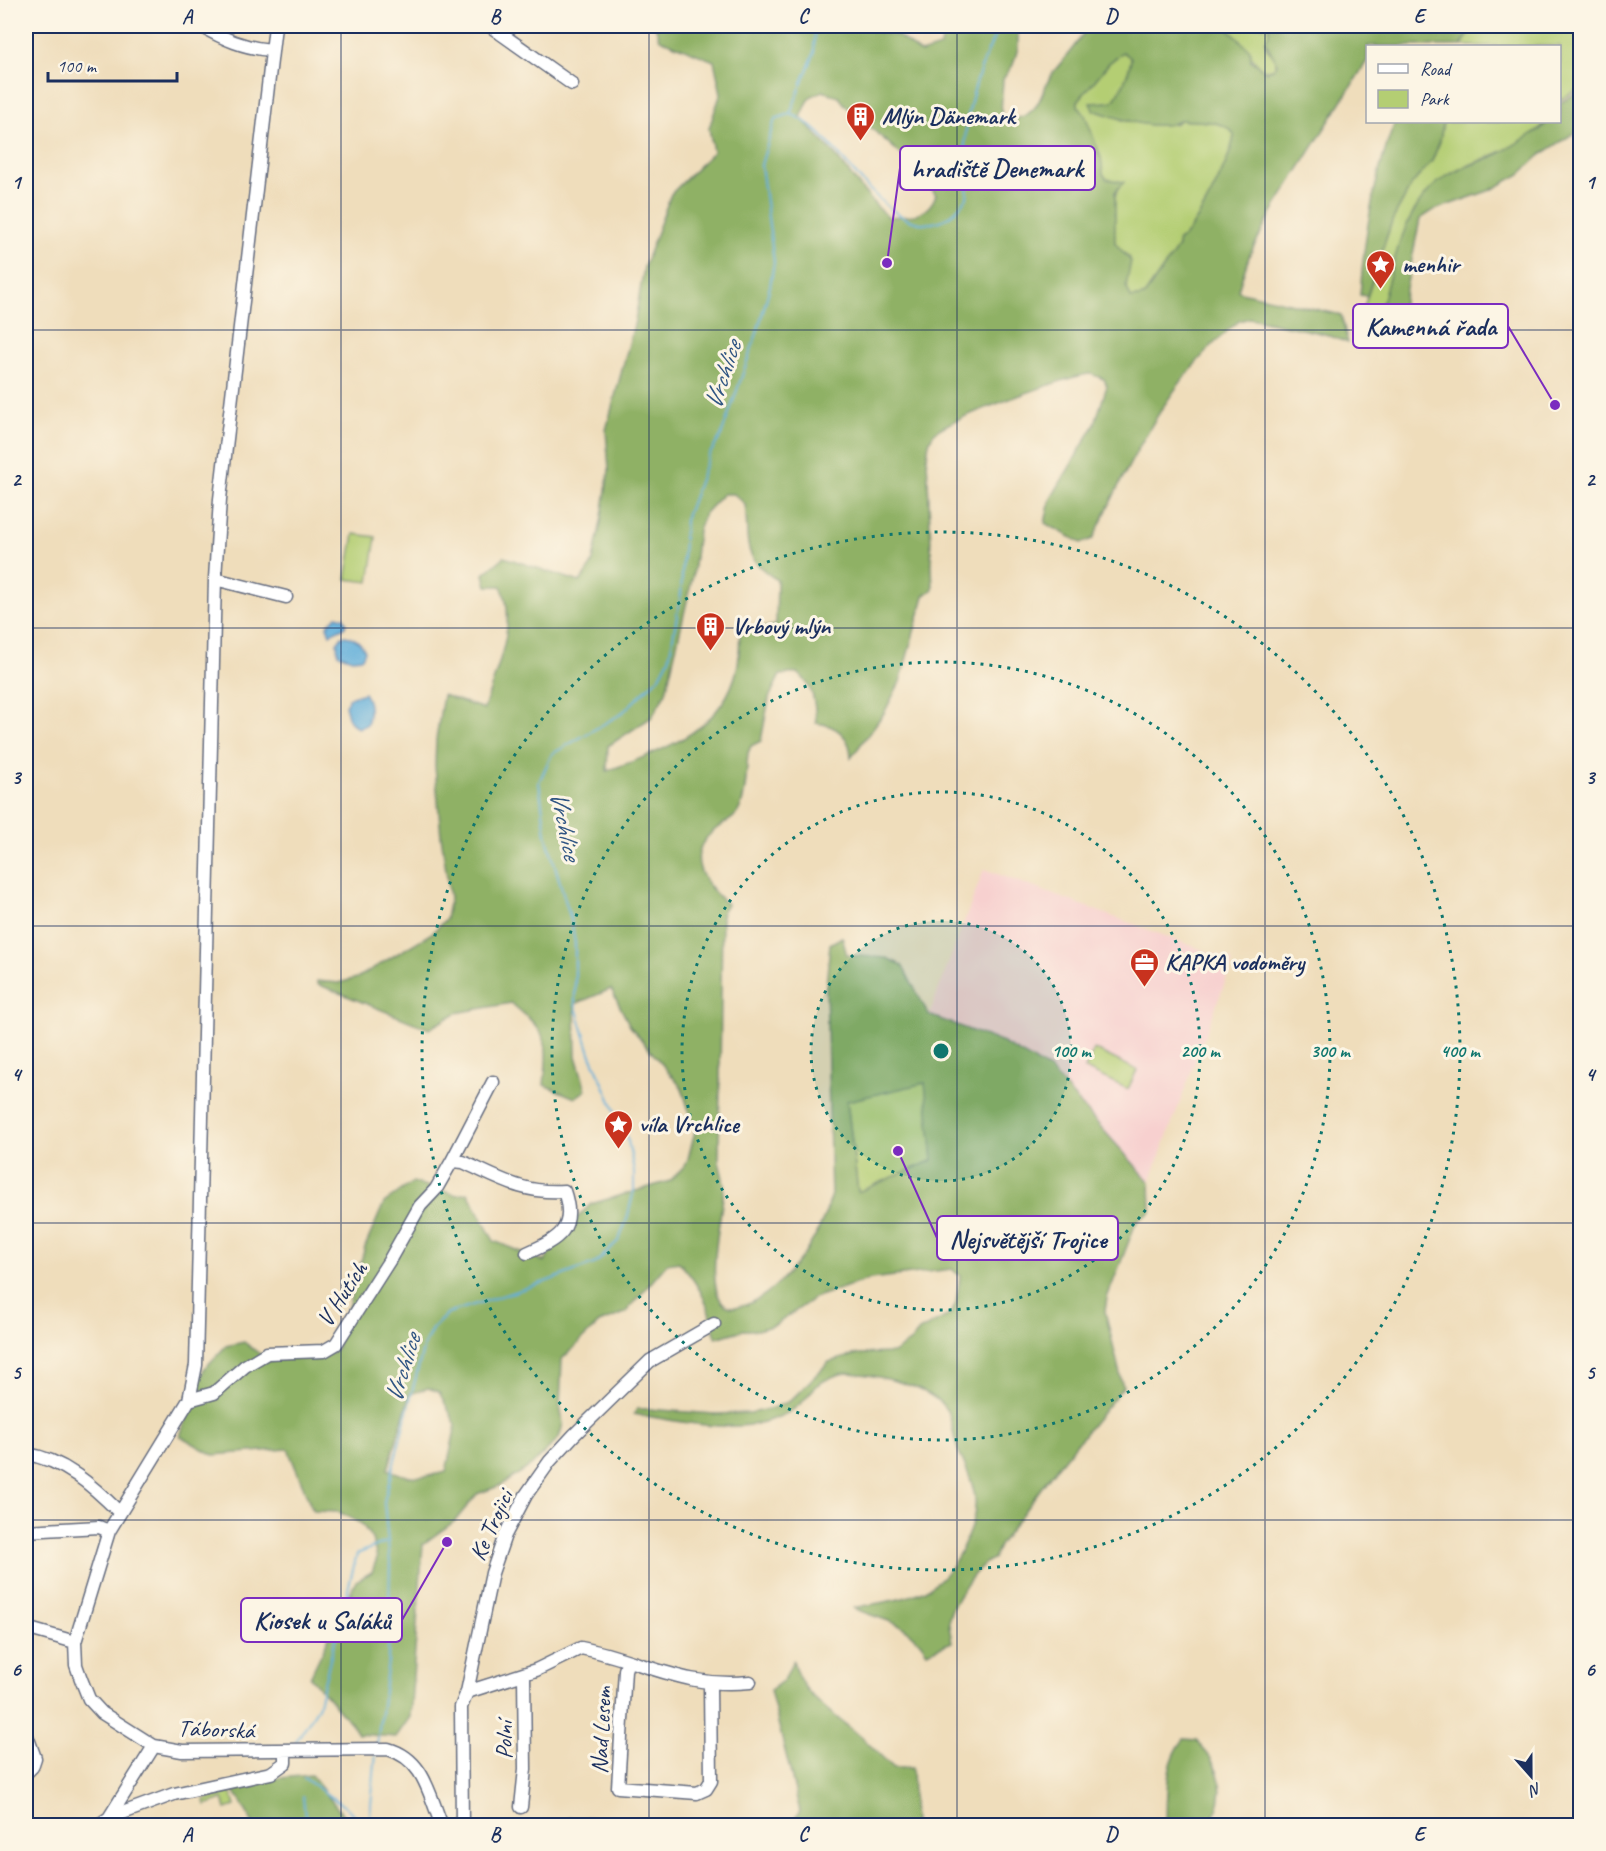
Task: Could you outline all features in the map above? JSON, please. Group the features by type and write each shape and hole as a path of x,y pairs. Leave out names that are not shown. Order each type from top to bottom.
{"street":[{"path":"201,26 229,42 271,50"},
{"path":"490,26 572,84"},
{"name":"Táborská","path":"276,27 271,50 220,499 215,579 196,1365 189,1400 109,1531 75,1642 76,1665 89,1699 102,1713 154,1746 182,1751 285,1752 388,1749 406,1755 416,1765 442,1826"},
{"path":"215,579 286,597"},
{"name":"V Hutích","path":"189,1400 214,1393 245,1366 267,1353 324,1351 336,1344 389,1262 420,1206 436,1189 493,1082"},
{"path":"452,1161 463,1162 529,1191 542,1193 564,1191 569,1212 565,1228 550,1243 527,1253"},
{"name":"Ke Trojici","path":"462,1826 461,1707 467,1692 492,1573 505,1535 526,1495 550,1461 568,1441 650,1361 714,1324"},
{"path":"26,1454 53,1462 76,1474 119,1512"},
{"path":"26,1531 99,1527 109,1531"},
{"path":"26,1628 75,1642"},
{"name":"Nad Lesem","path":"467,1692 524,1674 577,1648 628,1661 675,1677 710,1684 750,1682"},
{"name":"Nad Lesem","path":"628,1661 625,1670 618,1787 698,1793 706,1789 711,1781 710,1684"},
{"name":"Polní","path":"522,1807 525,1769 524,1674"},
{"path":"26,1732 36,1758 26,1773"},
{"path":"109,1818 154,1746"},
{"path":"98,1826 109,1818 174,1794 271,1773 285,1763 285,1752"}],"shaded area":[{"path":"984,869 1233,961 1150,1182 1049,1069 929,1015"}],"green space":[{"path":"655,26 866,26 869,30 898,36 921,53 940,47 947,26 1018,26 1018,48 1013,65 1003,79 1001,114 1014,119 1026,115 1037,105 1050,77 1088,26 1225,26 1250,50 1251,60 1266,72 1275,68 1277,64 1265,41 1269,35 1269,26 1474,26 1462,45 1366,45 1366,63 1272,212 1250,254 1238,290 1341,315 1348,343 1325,334 1250,318 1239,321 1214,343 1172,394 1137,450 1093,539 1081,543 1045,523 1050,500 1094,426 1107,386 1104,379 1091,374 1062,381 989,407 938,430 930,439 927,459 933,589 924,596 900,682 884,713 851,758 848,744 841,733 830,726 816,723 813,696 803,678 798,673 780,675 769,698 761,741 751,746 748,753 745,788 740,808 733,818 706,839 700,848 698,858 704,878 727,904 722,912 719,1160 724,1187 715,1253 716,1290 722,1302 732,1307 743,1306 772,1289 808,1248 821,1225 831,1198 826,985 830,944 842,937 847,955 887,958 902,965 929,1015 999,1041 1049,1069 1150,1182 1151,1212 1138,1220 1135,1225 1107,1298 1105,1311 1123,1387 1050,1476 1000,1544 993,1559 981,1567 967,1584 949,1618 952,1642 927,1652 911,1633 902,1627 854,1608 902,1598 928,1588 950,1568 967,1536 975,1511 973,1489 956,1445 949,1415 940,1402 902,1383 848,1373 835,1376 819,1384 799,1405 785,1414 775,1419 749,1425 716,1426 634,1414 637,1409 714,1414 750,1413 773,1408 790,1401 829,1362 857,1354 893,1353 911,1341 919,1331 951,1314 956,1303 960,1276 952,1269 870,1279 816,1297 775,1325 757,1330 743,1330 716,1338 707,1306 694,1280 679,1262 667,1264 625,1313 599,1323 562,1359 560,1405 563,1424 559,1438 531,1466 499,1486 477,1494 455,1521 423,1544 410,1717 396,1737 358,1734 310,1677 356,1581 372,1572 377,1558 372,1539 362,1524 339,1512 313,1511 288,1449 213,1455 180,1436 204,1369 226,1346 244,1342 269,1361 295,1358 315,1360 336,1350 365,1247 384,1203 413,1182 457,1195 468,1193 494,1241 545,1262 558,1237 591,1204 670,1181 687,1163 695,1131 682,1088 630,1026 611,989 575,1004 576,1056 586,1090 575,1098 544,1085 546,1046 543,1038 532,1022 511,1003 456,1013 429,1029 317,984 317,981 339,983 357,978 432,933 446,919 450,898 441,836 435,766 436,739 443,695 484,709 503,648 507,616 506,600 501,586 487,586 484,574 504,557 580,582 592,564 609,470 606,430 635,321 644,267 671,194 713,152 709,128 721,93 714,61 660,39","holes":["1123,52 1131,58 1119,93 1112,102 1090,103 1093,110 1150,125 1172,124 1180,120 1210,122 1225,126 1234,135 1220,175 1194,224 1178,241 1178,247 1144,296 1131,298 1126,286 1131,261 1115,243 1115,192 1124,182 1107,179 1103,174 1101,158 1085,115 1078,106 1078,101 1109,63","823,91 839,97 845,105 920,171 936,195 928,208 917,214 888,217 865,193 801,117 810,97","723,494 734,494 745,504 747,539 751,556 777,580 776,625 740,632 738,664 730,691 704,724 668,747 607,771 608,746 652,717 666,692 693,575 698,530 705,513","925,1083 933,1160 858,1192 847,1101","428,1388 439,1392 456,1425 446,1472 416,1476 402,1475 388,1469 410,1394"]},
{"path":"1225,26 1269,26 1269,35 1265,42 1267,49 1276,59 1275,68 1263,71"},
{"path":"1474,26 1580,26 1580,88 1561,99 1561,45 1462,45"},
{"path":"1123,52 1131,58 1119,93 1112,102 1093,103 1124,121 1175,124 1180,120 1210,122 1225,126 1234,135 1220,175 1194,224 1178,241 1178,247 1144,296 1131,298 1126,286 1130,258 1116,244 1112,231 1114,203 1120,182 1107,179 1103,174 1101,158 1085,116 1078,106 1078,101 1109,63"},
{"path":"1580,91 1580,129 1539,156 1520,174 1491,190 1434,210 1420,219 1399,323 1393,330 1382,327 1377,319 1398,247 1413,212 1423,197 1442,179 1498,154 1542,128 1546,123 1561,123 1561,102"},
{"path":"1395,123 1443,123 1440,141 1432,161 1412,184 1392,221 1367,296 1360,295 1371,207"},
{"path":"1443,123 1545,123 1516,144 1458,170 1439,182 1424,197 1403,235 1377,319 1379,326 1393,331 1392,339 1378,344 1360,332 1358,325 1392,221 1412,184 1432,161 1440,141"},
{"path":"354,534 376,537 369,582 346,579"},
{"path":"1094,1049 1137,1070 1128,1089 1085,1069"},
{"path":"926,1082 933,1161 858,1192 847,1101"},
{"path":"793,1661 803,1685 820,1704 894,1768 912,1768 914,1825 778,1825 792,1823 800,1811 770,1690 784,1680"},
{"path":"1184,1739 1197,1740 1216,1767 1219,1776 1221,1793 1219,1802 1213,1818 1207,1825 1166,1825 1170,1769 1173,1758"},
{"path":"311,1775 351,1825 254,1825 230,1783"},
{"path":"231,1792 235,1806 226,1809 223,1799 205,1805 204,1800"},
{"path":"570,1818 607,1819 653,1825 559,1825"}],"water":[{"path":"336,616 344,618 345,627 330,634 327,626"},
{"path":"342,636 359,642 365,651 362,658 352,659 338,654 337,643"},
{"path":"364,693 369,704 368,721 367,725 357,728 349,720 345,705 349,698"}],"waterway":[{"path":"801,85 814,54 815,26"},
{"name":"Vrchlice","path":"377,1744 388,1661 390,1562 384,1502 424,1345 432,1329 448,1313 596,1263 619,1240 627,1219 634,1190 634,1171 628,1141 590,1053 575,1004 575,943 571,920 546,835 539,782 552,754 621,714 660,676 669,659 681,594 685,520 709,455 721,436 757,333 770,286 774,262 761,165 775,119 790,114 808,124 827,141 866,186 886,205 907,219 929,224 951,215 967,198 966,127 972,97 982,67 1000,26"},
{"path":"790,114 800,88"},
{"path":"295,1743 318,1707 357,1554 386,1542"},
{"name":"Vrchlice","path":"369,1826 376,1753"},
{"path":"304,1778 348,1809 365,1826"},
{"path":"303,1797 306,1826"}],"place":[{"name":"Mlýn Dänemark","path":"861,142"},
{"name":"hradiště Denemark","path":"887,263"},
{"name":"menhir","path":"1381,290"},
{"name":"Kamenná řada","path":"1555,405"},
{"name":"Vrbový mlýn","path":"711,652"},
{"name":"KAPKA vodoměry","path":"1144,988"},
{"name":"víla Vrchlice","path":"618,1150"},
{"name":"Nejsvětější Trojice","path":"898,1151"},
{"name":"Kiosek u Saláků","path":"447,1542"}]}
